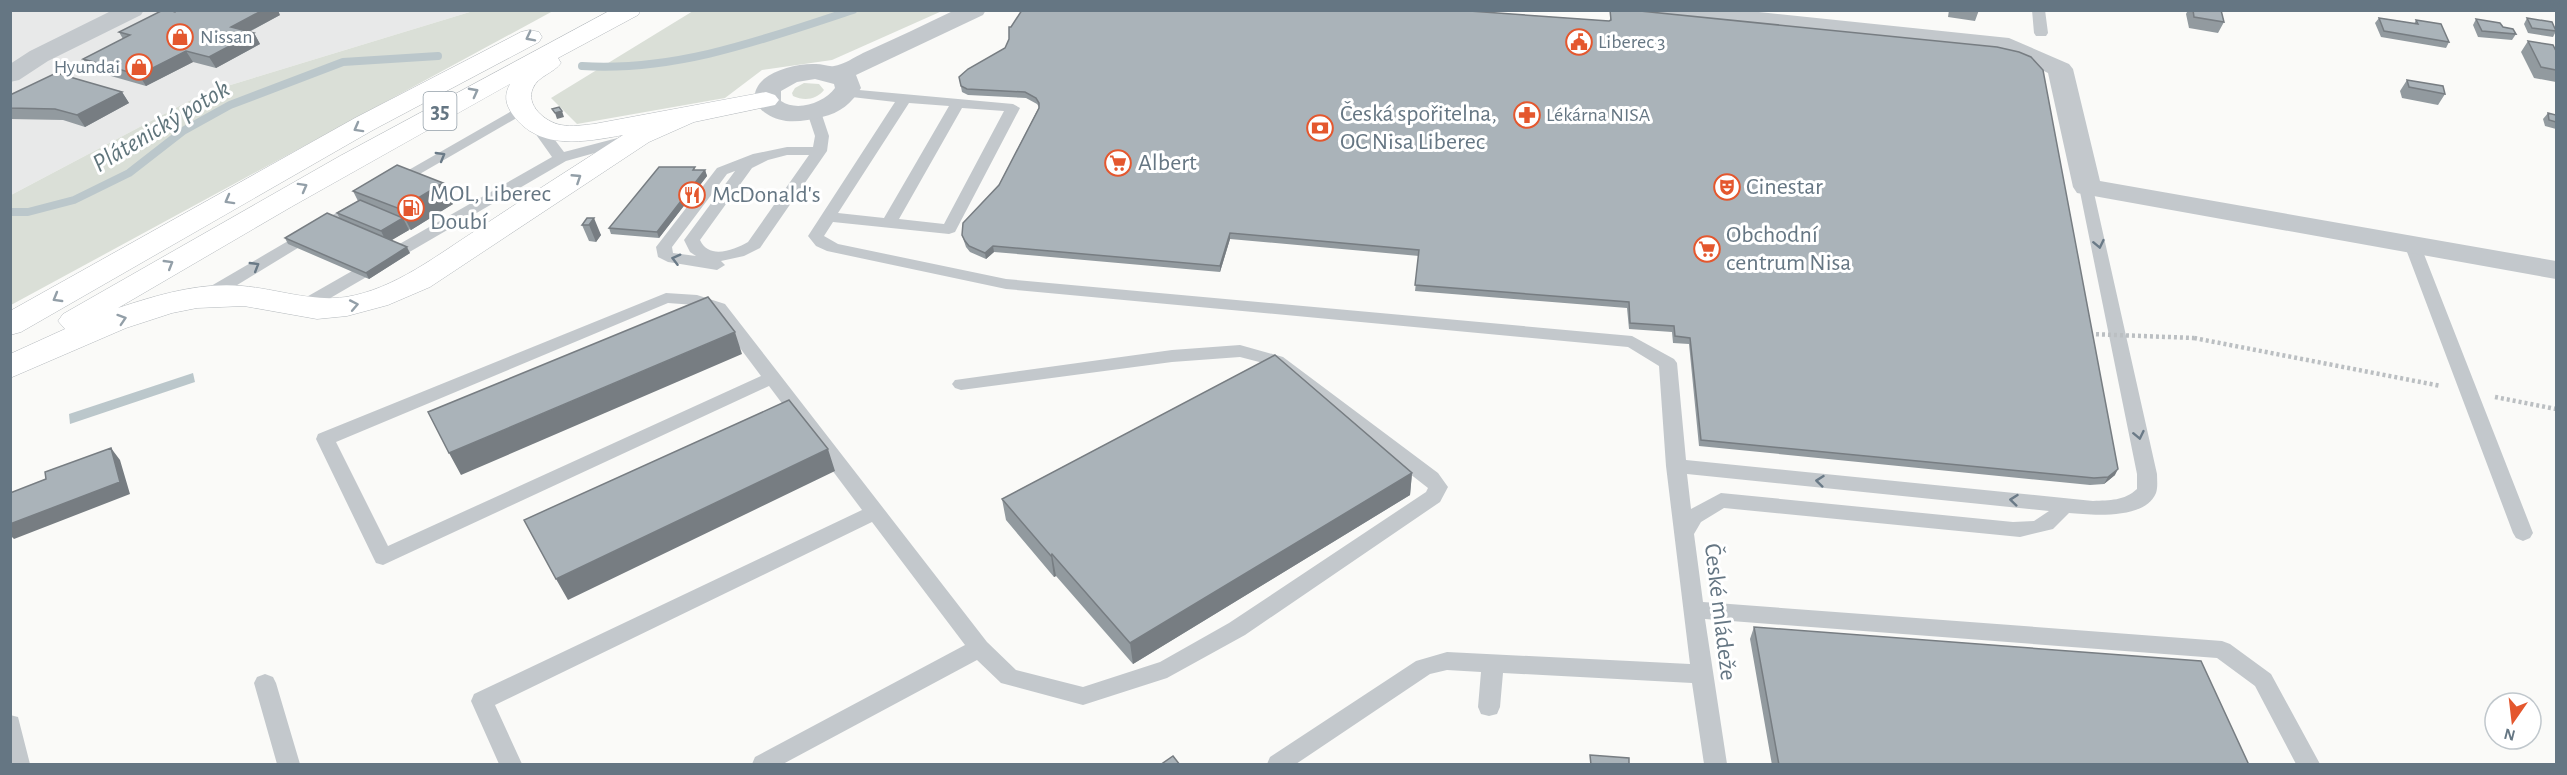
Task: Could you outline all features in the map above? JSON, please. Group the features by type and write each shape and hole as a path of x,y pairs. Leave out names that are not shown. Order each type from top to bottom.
{"highway":[{"name":"35","path":"10,325 364,124 583,10"},
{"name":"35","path":"10,358 252,215 372,148 631,10"},
{"path":"631,10 526,78 518,91 529,117 550,132 577,134 684,118 766,100"},
{"path":"10,367 100,326 159,307 205,297 253,296 302,307 333,308 387,296 419,280 640,136 684,118"}],"street":[{"path":"10,75 39,56 133,10"},
{"path":"843,83 815,71 789,75 770,87 766,93 766,100 777,111 801,114 836,104 843,83 975,10"},
{"path":"1665,10 2009,45 2060,69 2087,187 2556,270"}],"lane":[{"path":"2038,10 2041,33"},
{"path":"843,83 904,99 1013,108 949,229 828,218 904,99"},
{"path":"889,223 958,103"},
{"path":"814,112 822,136 820,151 762,236 755,252 728,264 706,265 668,257 663,251 722,171 746,160 771,154 788,151 820,151"},
{"path":"205,297 377,194 529,117 561,158"},
{"path":"302,307 561,158 640,136"},
{"path":"762,236 747,250 725,256 705,254 693,246 692,240 747,165 771,154"},
{"path":"1676,466 2093,508 2115,508 2138,501 2147,491 2147,474 2087,187"},
{"name":"České mládeže","path":"828,218 816,236 822,243 833,248 1006,284 1632,342 1668,363 1676,466 1701,674 1716,765"},
{"path":"2412,244 2523,534"},
{"path":"772,378 383,557 325,439 666,298 697,300 719,308 979,648 1009,677 1083,696 1167,669 1237,628 1433,498 1438,487 1431,478 1277,361 1240,351 1172,356 962,384"},
{"path":"1684,533 1701,510 1721,500 2013,530 2036,529 2055,519 2061,510"},
{"path":"510,765 482,701 875,512"},
{"path":"1694,610 2222,650 2263,680 2308,765"},
{"path":"763,765 979,648"},
{"path":"1278,765 1373,699 1424,667 1447,661 1701,674"},
{"path":"1489,707 1493,663"},
{"path":"265,683 289,765"},
{"path":"10,724 19,765"}],"path":[{"path":"2089,333 2194,338 2556,409"}],"shaded area":[{"path":"11,11 473,11 204,93 11,195"},
{"path":"473,11 553,11 11,305 11,195 204,93"},
{"path":"693,11 942,11 832,60 762,70 725,98 577,124 551,98"},
{"path":"804,83 819,84 824,90 810,99 793,96 795,88"},
{"path":"193,373 195,382 70,424 69,414"}],"building":[{"path":"163,10 175,12 178,10 263,10 231,27 254,33 209,57 186,51 139,75 83,59 130,35 119,32"},
{"name":"Obchodní centrum Nisa","path":"1022,10 1455,10 1609,21 1611,20 1610,10 1630,10 1997,47 2031,57 2043,70 2118,469 2108,477 2094,478 1701,440 1690,338 1675,336 1674,326 1630,323 1629,302 1415,285 1419,250 1230,233 1220,266 993,246 985,253 969,246 965,241 962,235 963,223 999,185 1039,108 1039,103 1036,98 1025,92 967,89 961,86 959,77 968,69 1005,48 1009,39 1009,27"},
{"path":"2193,10 2221,10 2224,22 2194,17"},
{"path":"2379,18 2418,24 2416,20 2441,24 2449,42 2384,31"},
{"path":"2527,18 2552,22 2556,31 2532,28"},
{"path":"2476,19 2500,23 2503,27 2513,29 2516,34 2482,31"},
{"path":"2528,41 2553,45 2556,51 2556,70 2541,67"},
{"path":"56,73 122,92 77,115 55,109 10,108 10,95"},
{"path":"2407,80 2443,86 2445,94 2409,87"},
{"path":"559,107 562,111 555,113 552,109"},
{"path":"2548,113 2556,115 2556,122 2549,120"},
{"path":"397,165 443,183 400,209 353,191"},
{"path":"659,167 695,167 693,170 705,170 657,232 609,228"},
{"path":"360,200 403,218 381,231 337,213"},
{"path":"327,213 407,247 366,273 285,238"},
{"path":"587,218 594,218 589,225 582,225"},
{"path":"708,297 735,332 449,453 428,412"},
{"path":"1275,355 1412,473 1130,643 1002,499"},
{"path":"789,400 828,449 556,579 524,520"},
{"path":"111,448 120,482 10,524 10,493 46,479 45,472"},
{"path":"1754,627 2201,661 2249,765 1779,765"},
{"path":"1590,755 1629,758 1629,765 1591,765"},
{"path":"1173,756 1180,765 1160,765"}],"waterway":[{"name":"Plátenický potok","path":"582,66 617,67 686,59 753,42 853,10"},
{"name":"Plátenický potok","path":"10,212 28,212 74,200 129,173 183,131 230,105 343,62 438,56"}],"place":[{"name":"Nissan","path":"180,37"},
{"name":"Liberec 3","path":"1579,42"},
{"name":"Hyundai","path":"139,67"},
{"name":"Lékárna NISA","path":"1527,115"},
{"name":"Česká spořitelna, OC Nisa Liberec","path":"1320,128"},
{"name":"Albert","path":"1118,163"},
{"name":"Cinestar","path":"1727,187"},
{"name":"McDonald's","path":"692,195"},
{"name":"MOL, Liberec Doubí","path":"411,208"},
{"name":"Obchodní centrum Nisa","path":"1707,249"}]}
